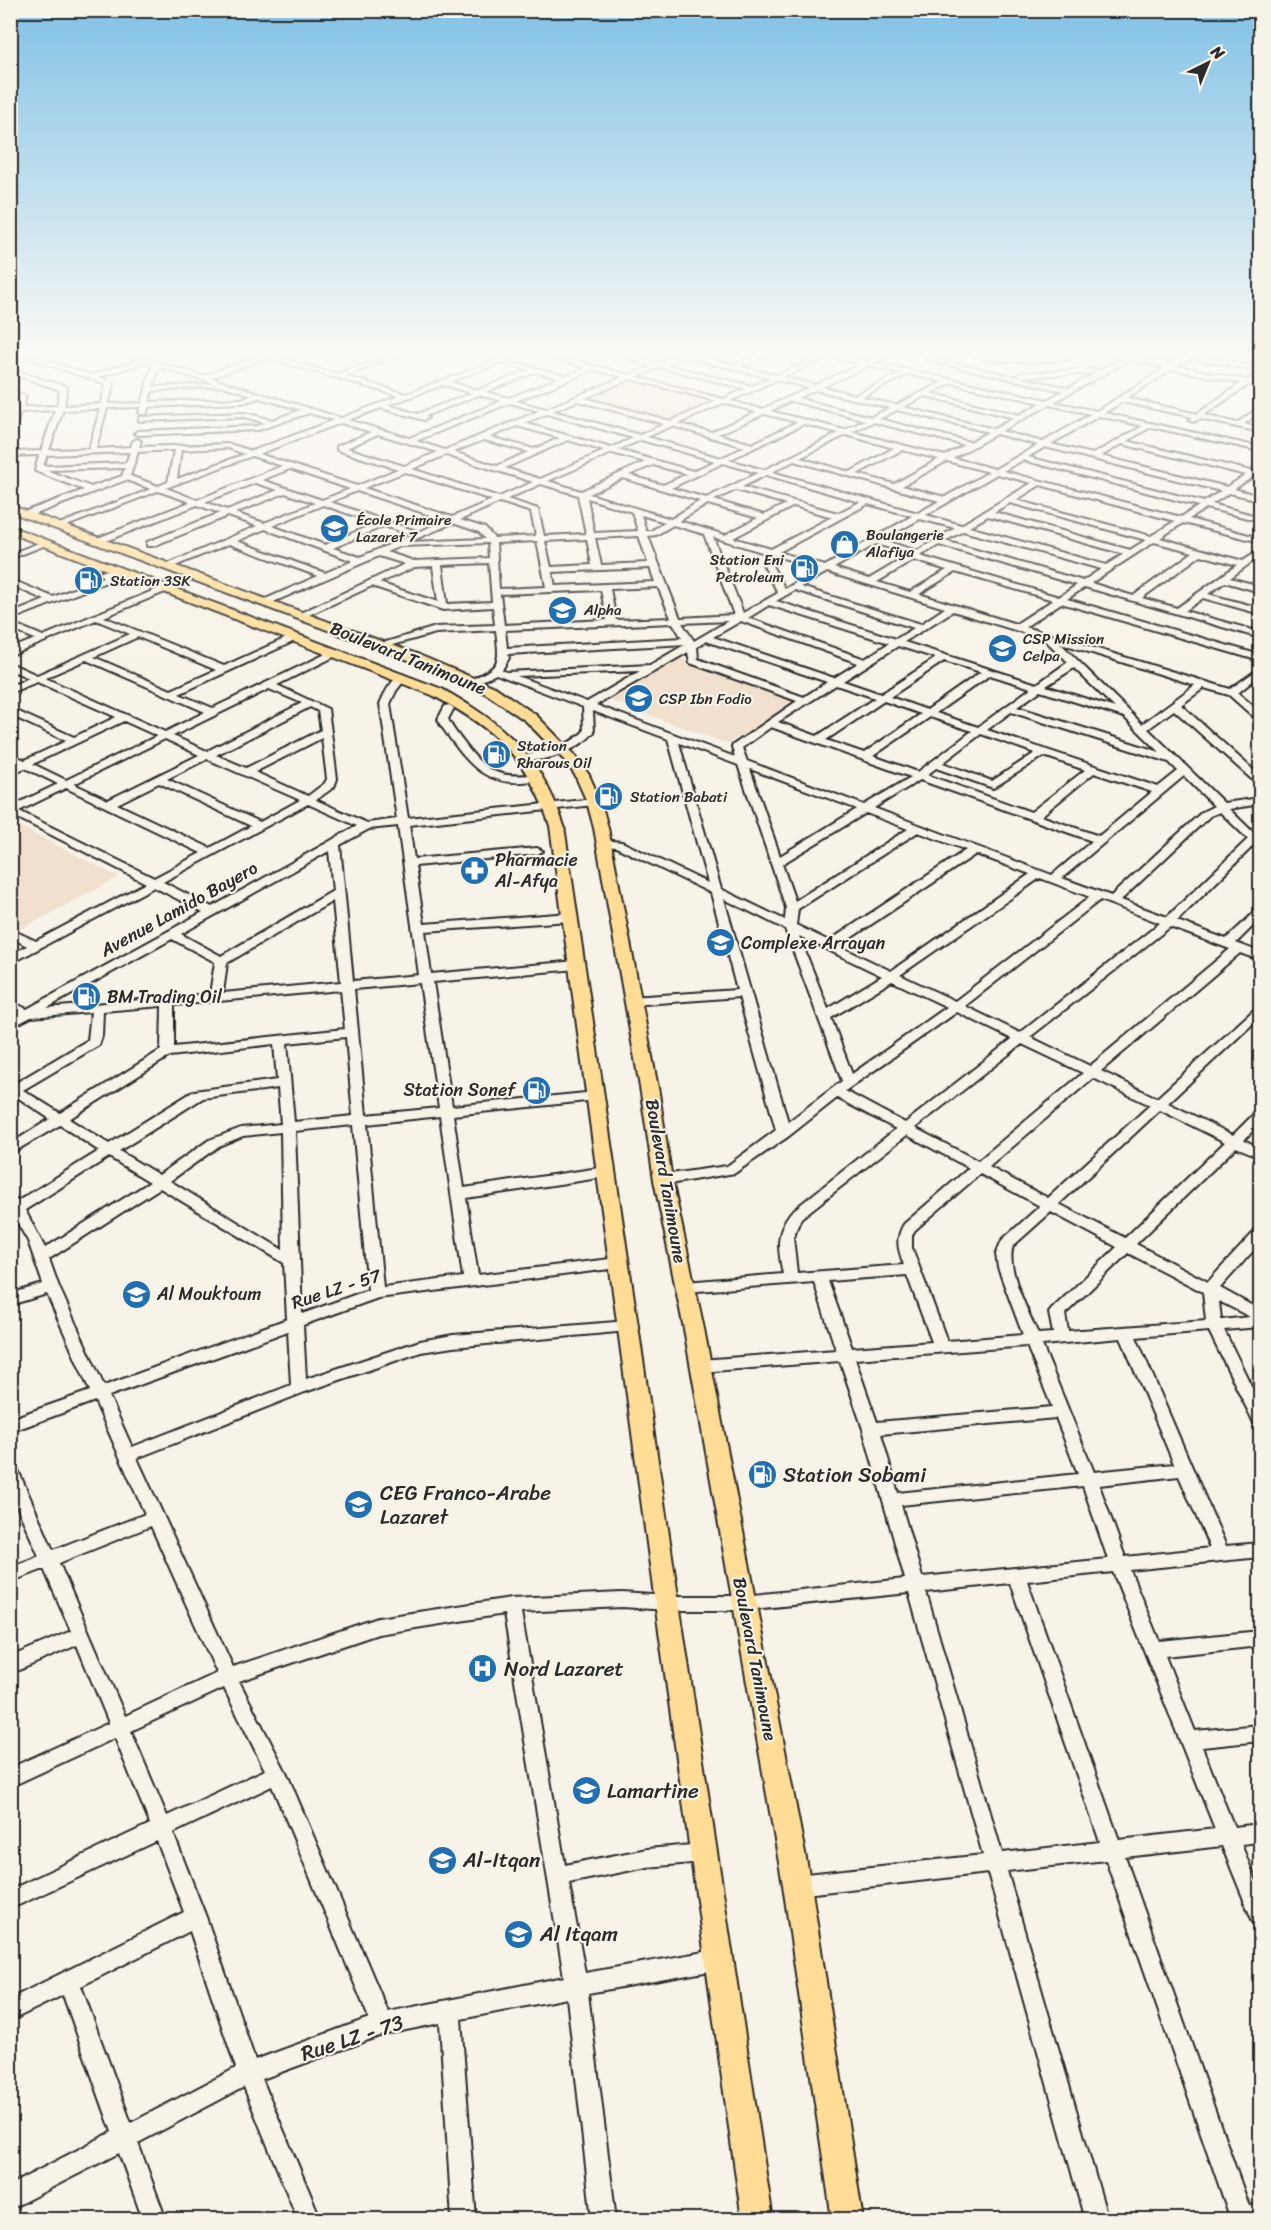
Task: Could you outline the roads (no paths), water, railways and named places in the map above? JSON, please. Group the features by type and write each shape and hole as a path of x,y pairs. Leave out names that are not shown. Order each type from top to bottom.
{"main road":[{"name":"Boulevard Tanimoune","path":"19,511 299,616 381,645 484,677 502,697 531,718 563,750 582,775 594,802 603,843 650,1093 663,1180 797,1885 848,2220"},
{"name":"Boulevard Tanimoune","path":"10,529 402,677 474,712 507,738 526,758 551,806 557,826 667,1603 758,2220"}],"street":[{"path":"38,469 41,459"},
{"path":"126,477 131,459"},
{"path":"172,483 176,459"},
{"path":"58,526 236,459"},
{"path":"270,459 455,519 482,530 492,541 496,604 504,661 484,677"},
{"path":"374,459 535,511 551,590"},
{"path":"167,566 429,459"},
{"path":"469,459 1232,693 1260,717"},
{"path":"498,468 519,459"},
{"path":"264,603 590,459"},
{"path":"642,459 694,474"},
{"path":"720,459 1106,568"},
{"path":"396,546 653,533 707,501 794,459"},
{"path":"794,459 946,500"},
{"path":"851,474 879,459"},
{"path":"946,459 1260,540"},
{"path":"896,486 946,459"},
{"path":"502,651 690,643 706,638 1017,459"},
{"path":"1029,459 1260,519"},
{"path":"1102,459 1260,498"},
{"path":"1198,459 1256,472"},
{"path":"664,488 723,460"},
{"path":"582,494 652,462"},
{"path":"38,469 130,465"},
{"path":"98,541 290,466"},
{"path":"1088,496 1134,467"},
{"path":"38,469 91,490"},
{"path":"1018,627 1256,472"},
{"path":"623,476 765,518"},
{"path":"19,511 126,477 362,561"},
{"path":"255,480 420,535"},
{"path":"1242,481 1260,483"},
{"path":"870,582 1038,483"},
{"path":"735,487 839,516"},
{"path":"150,544 285,490"},
{"path":"582,494 593,537 597,567"},
{"path":"1008,500 1245,564"},
{"path":"783,593 765,558 772,552 867,501"},
{"path":"726,538 794,503"},
{"path":"636,510 641,535 676,620 690,643 693,659 698,664 806,701"},
{"path":"987,513 1130,553"},
{"path":"326,548 384,523"},
{"path":"707,532 740,618"},
{"path":"230,541 326,576"},
{"path":"875,541 954,569 1061,599 1247,637"},
{"path":"938,542 1179,611 1247,637 1260,658"},
{"path":"10,557 48,543"},
{"path":"1136,598 1200,551"},
{"path":"1179,611 1260,552"},
{"path":"379,553 412,564 493,560"},
{"path":"437,563 443,607"},
{"path":"299,616 412,564"},
{"path":"546,570 654,565"},
{"path":"912,595 954,569"},
{"path":"10,617 106,579 108,576 104,574 118,570"},
{"path":"1224,579 1260,589"},
{"path":"12,583 53,600"},
{"path":"372,583 443,607 496,604"},
{"path":"495,592 662,584"},
{"path":"604,587 612,622"},
{"path":"10,653 167,588"},
{"path":"793,588 922,627"},
{"path":"1203,595 1260,611"},
{"path":"768,602 1127,715"},
{"path":"849,1082 790,927 792,908 737,747 770,723 953,608"},
{"path":"96,617 225,670"},
{"path":"381,645 436,630 740,618 867,663"},
{"path":"10,626 43,639"},
{"path":"10,690 138,634"},
{"path":"791,1278 784,1233 789,1223 1169,922 1257,843 1046,636"},
{"path":"171,694 296,637"},
{"path":"706,638 1158,791"},
{"path":"588,705 690,643"},
{"path":"11,810 337,652"},
{"path":"86,657 213,712"},
{"path":"819,740 942,658"},
{"path":"777,862 920,776 979,730 1074,663"},
{"path":"10,666 366,826 594,802"},
{"path":"484,677 524,673 652,668"},
{"path":"1232,693 1260,671"},
{"path":"865,757 988,672"},
{"path":"402,677 391,690 385,704 471,1280"},
{"path":"484,677 588,705 673,739 1055,878 1260,956"},
{"path":"1248,681 1260,685"},
{"path":"1142,729 1203,684"},
{"path":"10,960 310,800 330,785 332,779 323,709 269,685"},
{"path":"108,804 311,703"},
{"path":"526,758 577,745 589,732 588,705"},
{"path":"1175,705 1260,781"},
{"path":"449,708 443,719 445,724 482,771 499,779 520,781 537,777"},
{"path":"1010,708 1173,760"},
{"path":"10,711 73,740"},
{"path":"10,771 124,717"},
{"path":"770,723 1099,840"},
{"path":"247,772 325,732"},
{"path":"673,739 784,1133"},
{"path":"935,764 996,784 1043,752"},
{"path":"10,757 211,853"},
{"path":"1032,817 1093,769"},
{"path":"1055,878 1184,771"},
{"path":"159,779 260,826"},
{"path":"1114,900 1206,814 1221,807 1260,801"},
{"path":"11,810 212,911"},
{"name":"Avenue Lamido Bayero","path":"10,1024 366,826"},
{"path":"792,908 917,828"},
{"path":"603,843 618,844 1260,1153"},
{"path":"334,845 362,1121 376,1293"},
{"path":"830,946 976,849"},
{"path":"410,863 537,851"},
{"path":"824,1017 891,976 1039,873"},
{"path":"221,961 340,892"},
{"path":"663,1180 730,1170 956,1007 1100,896"},
{"path":"941,1347 905,1248 906,1230 1092,1072 1234,945 1260,913"},
{"path":"420,928 570,918"},
{"path":"10,932 36,946"},
{"path":"172,934 221,961"},
{"path":"216,997 221,961"},
{"path":"10,1005 26,1014 98,1009 347,984 577,965"},
{"path":"631,1000 744,993"},
{"path":"167,1052 168,1001"},
{"path":"98,1009 94,1042 12,1089 159,1182 291,1261"},
{"path":"1260,1011 1006,1244 1003,1254 1005,1268 1089,1480 1119,1565 1260,1916"},
{"path":"10,1150 167,1052 352,1032"},
{"path":"280,1040 288,1129 291,1261 299,1388"},
{"path":"283,1083 199,1094 14,1204 41,1257 51,1287 228,1677 277,1774 382,2024"},
{"path":"836,1092 1260,1316"},
{"path":"41,1257 225,1137 241,1132 596,1096"},
{"path":"1062,1338 1057,1313 1260,1116"},
{"path":"458,1194 606,1172"},
{"path":"1260,1234 1210,1289 1214,1326 1260,1419"},
{"name":"Rue LZ - 57","path":"10,1426 376,1293 618,1263"},
{"path":"685,1287 913,1269"},
{"path":"819,1275 844,1355 871,1429 1097,2220"},
{"path":"10,1300 51,1287"},
{"path":"700,1366 1260,1322"},
{"path":"128,1455 299,1388 435,1343 628,1326"},
{"path":"1126,1333 1221,1554"},
{"path":"871,1429 1061,1412"},
{"path":"890,1500 1185,1469"},
{"path":"10,1470 162,1829 196,1917 249,2073 310,2220"},
{"path":"10,1575 155,1517"},
{"path":"10,1778 228,1677 378,1626 512,1605 622,1600 744,1604 1260,1550"},
{"path":"1016,1575 1111,1850 1246,2218"},
{"path":"512,1605 576,1985 604,2220"},
{"path":"10,1666 81,1635"},
{"path":"1153,1649 1260,1638"},
{"path":"1190,1740 1260,1733"},
{"path":"10,1900 277,1774"},
{"path":"797,1885 1260,1833"},
{"path":"557,1876 647,1858 704,1852"},
{"path":"10,2011 196,1917"},
{"name":"Rue LZ - 73","path":"10,2198 249,2073 382,2024 721,1959"},
{"path":"69,1982 155,2220"},
{"path":"450,2010 464,2220"}],"place":[{"name":"École Primaire Lazaret 7","path":"335,529"},
{"name":"Boulangerie Alafiya","path":"845,544"},
{"name":"Station Eni Petroleum","path":"805,569"},
{"name":"Station 3SK","path":"89,581"},
{"name":"Alpha","path":"563,610"},
{"name":"CSP Mission Celpa","path":"1002,648"},
{"name":"CSP Ibn Fodio","path":"638,699"},
{"name":"Station Rharous Oil","path":"496,755"},
{"name":"Station Babati","path":"609,797"},
{"name":"Pharmacie Al-Afya","path":"474,870"},
{"name":"Complexe Arrayan","path":"720,943"},
{"name":"BM Trading Oil","path":"86,997"},
{"name":"Station Sonef","path":"536,1090"},
{"name":"Al Mouktoum","path":"136,1294"},
{"name":"Station Sobami","path":"762,1475"},
{"name":"CEG Franco-Arabe Lazaret","path":"359,1505"},
{"name":"Nord Lazaret","path":"483,1669"},
{"name":"Lamartine","path":"586,1791"},
{"name":"Al-Itqan","path":"442,1860"},
{"name":"Al Itqam","path":"519,1934"}]}
